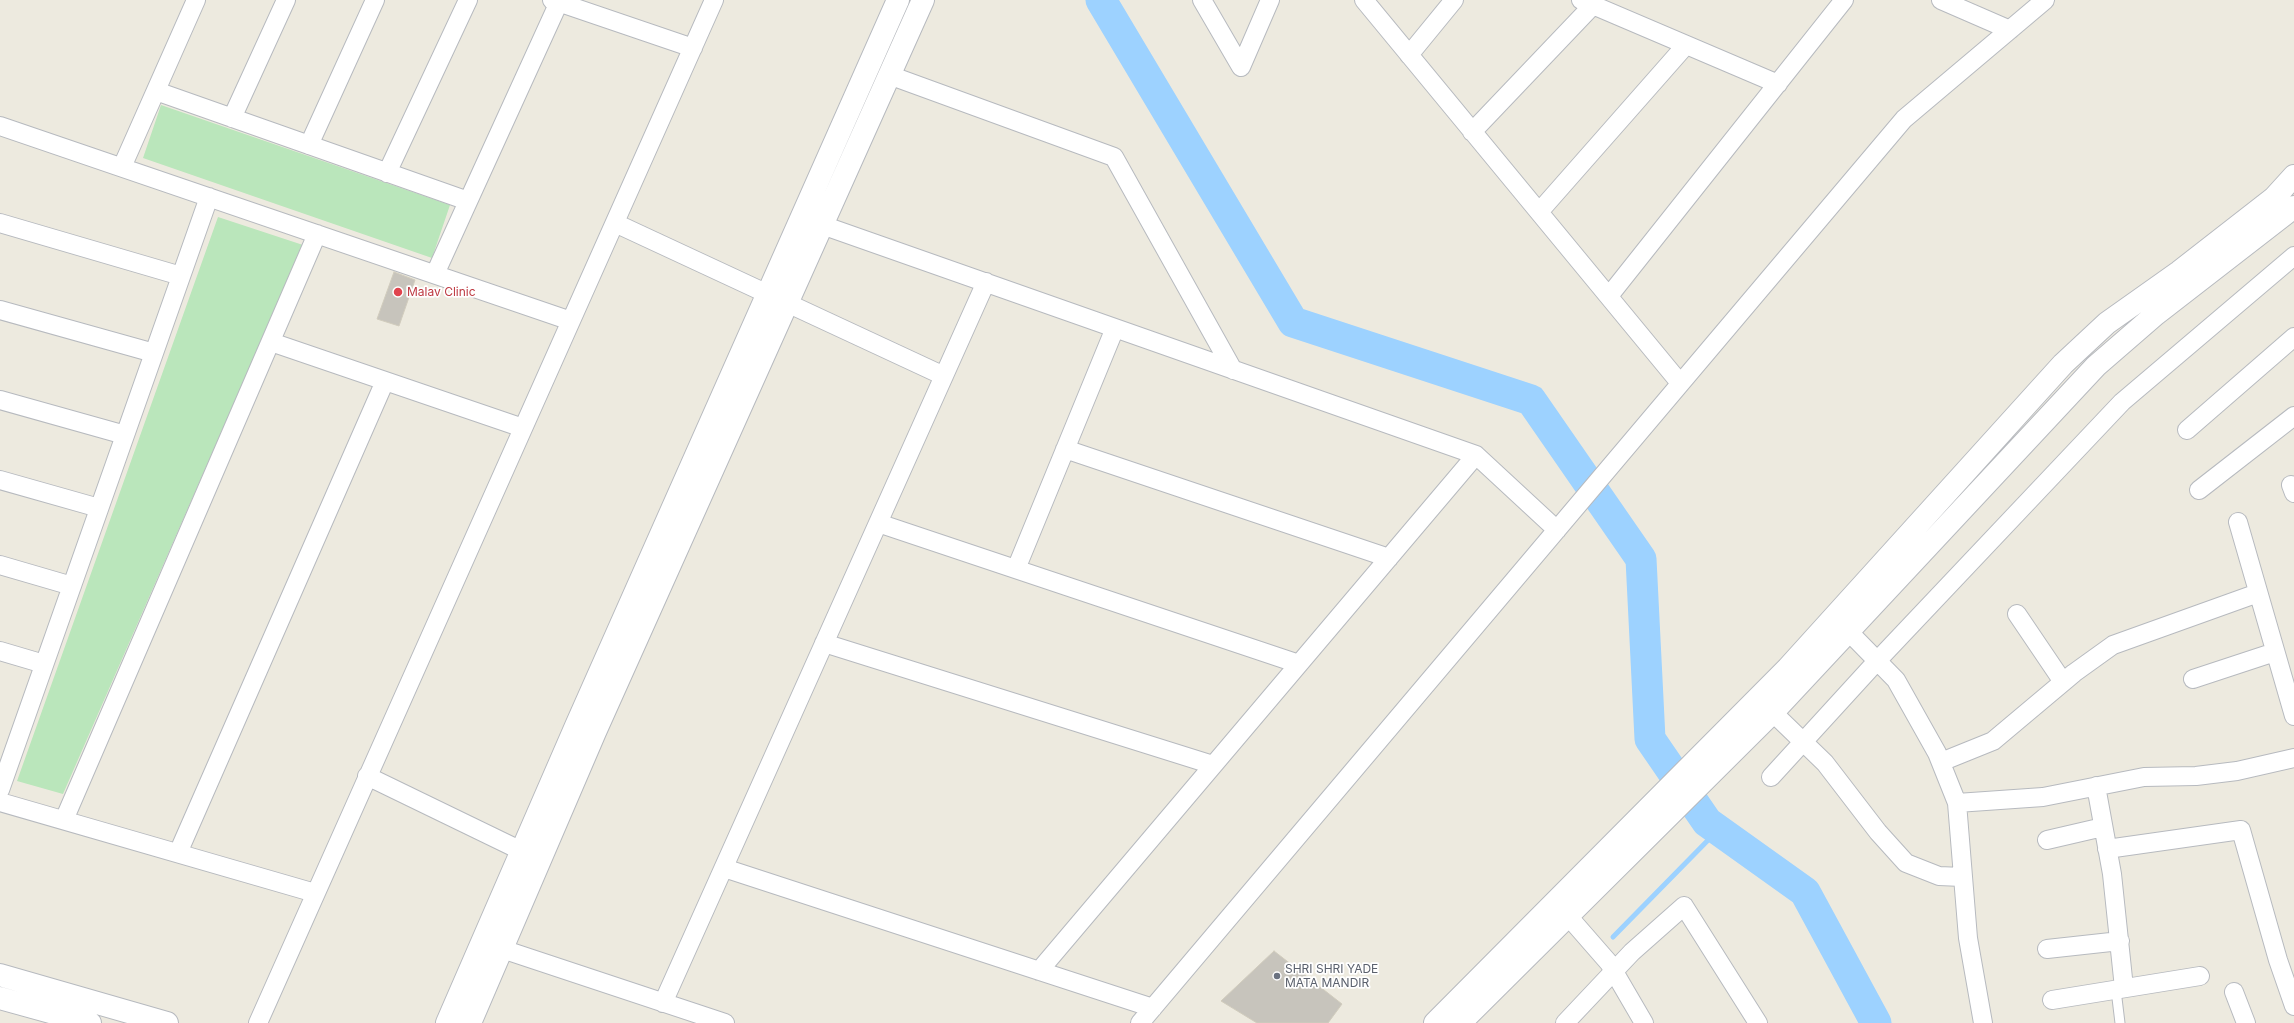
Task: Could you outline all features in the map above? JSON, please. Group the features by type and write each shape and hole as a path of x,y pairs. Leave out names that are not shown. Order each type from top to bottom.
{"street":[{"path":"122,167 196,0"},
{"path":"232,118 286,0"},
{"path":"309,145 374,0"},
{"path":"387,173 468,0"},
{"path":"258,1023 714,0"},
{"path":"470,1023 502,949 531,855 767,294 898,0"},
{"path":"447,1023 531,855 787,304 922,0"},
{"path":"1202,0 1241,67 1270,0"},
{"path":"1364,0 1680,383"},
{"path":"1409,55 1454,0"},
{"path":"1609,296 1844,0"},
{"path":"1941,0 2010,30"},
{"path":"1140,1023 1904,119 2045,0"},
{"path":"434,274 468,202 555,1 693,48"},
{"path":"1472,132 1587,3 1778,84"},
{"path":"1539,212 1686,45"},
{"path":"889,75 1114,157 1233,370"},
{"path":"156,91 468,202"},
{"path":"0,126 571,321"},
{"path":"1765,705 1794,662 2063,364 2107,323 2179,272 2274,198 2294,176"},
{"path":"0,790 209,197"},
{"path":"1435,1023 1640,830 1765,705 1848,631 2096,366 2156,314 2294,207"},
{"path":"0,223 181,276"},
{"path":"614,223 944,376"},
{"path":"822,225 1476,455 1561,526"},
{"path":"64,820 317,234"},
{"path":"1771,777 1877,661 2122,402 2294,256"},
{"path":"663,1003 986,282"},
{"path":"0,310 154,353"},
{"path":"1016,569 1115,328"},
{"path":"2187,430 2294,337"},
{"path":"271,342 523,428"},
{"path":"178,853 385,381"},
{"path":"0,400 125,435"},
{"path":"2199,490 2294,416"},
{"path":"1065,449 1389,558"},
{"path":"1039,971 1476,455"},
{"path":"0,480 99,508"},
{"path":"2238,522 2294,716"},
{"path":"878,523 1299,664"},
{"path":"0,565 72,586"},
{"path":"1941,762 1993,741 2063,682 2113,645 2258,592"},
{"path":"2017,614 2063,682"},
{"path":"1848,631 1896,680 1941,762 1956,804 1968,938 1983,1023"},
{"path":"824,643 1213,765"},
{"path":"0,651 44,664"},
{"path":"2193,679 2275,652"},
{"path":"1765,705 1824,764 1878,832 1906,862 1939,876 1962,877"},
{"path":"1956,804 2042,797 2144,777 2196,776 2237,771 2294,758"},
{"path":"367,776 531,855"},
{"path":"2096,786 2107,849 2120,941 2120,989"},
{"path":"0,802 316,893"},
{"path":"2046,840 2103,827"},
{"path":"1460,1023 1568,916 1640,830"},
{"path":"2107,849 2242,830 2278,960 2294,1006"},
{"path":"724,868 1153,1008"},
{"path":"1565,1023 1632,952 1684,906 1758,1023"},
{"path":"1568,916 1609,963 1644,1023"},
{"path":"2047,949 2120,941"},
{"path":"502,949 725,1023"},
{"path":"0,975 167,1023"},
{"path":"2052,1000 2200,976"},
{"path":"2234,992 2246,1023"},
{"path":"0,998 90,1023"}],"lane":[{"path":"2120,989 2120,1023"}],"green space":[{"path":"161,105 450,205 432,258 143,158"},
{"path":"218,217 303,245 63,794 17,781"}],"building":[{"path":"394,272 415,280 399,326 377,319"},
{"name":"SHRI SHRI YADE MATA MANDIR","path":"1274,951 1342,1004 1328,1023 1257,1023 1221,1001"}],"waterway":[{"path":"1101,0 1293,322 1531,400 1641,559 1650,739 1707,822 1805,892 1876,1023"},
{"path":"1613,937 1718,830"}],"place":[{"name":"Malav Clinic","path":"398,292"},
{"name":"SHRI SHRI YADE MATA MANDIR","path":"1277,976"}]}
